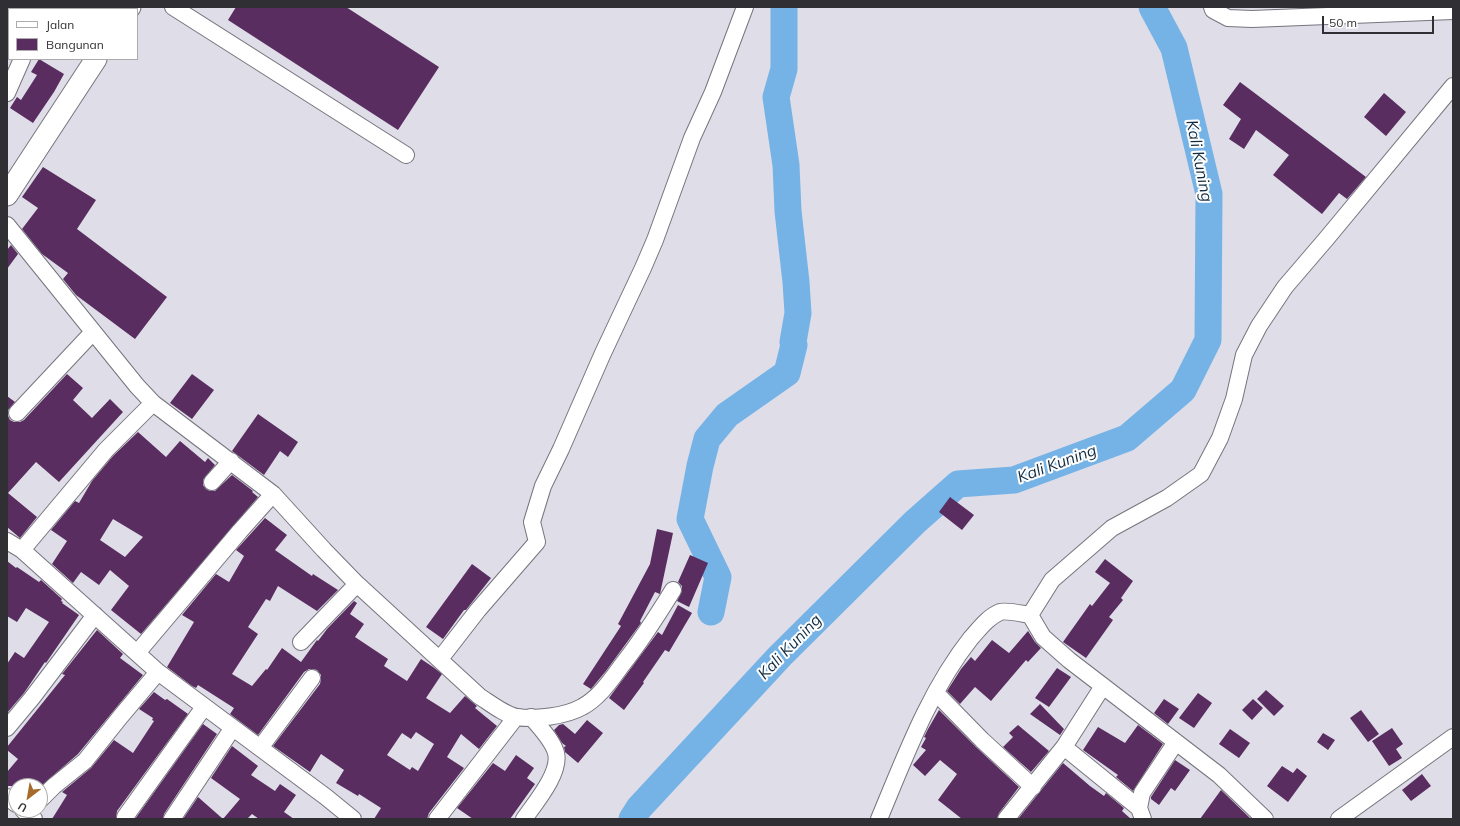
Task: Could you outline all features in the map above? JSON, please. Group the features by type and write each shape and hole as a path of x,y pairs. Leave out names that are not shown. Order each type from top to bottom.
{"main road":[{"path":"7,195 95,60"}],"street":[{"path":"173,7 406,155"},
{"path":"440,659 478,610 501,586 537,542 532,522 542,486 567,437 603,353 655,240 692,138 713,92 745,7"},
{"path":"1212,7 1213,10 1228,18 1252,19 1453,11"},
{"path":"7,93 22,60"},
{"path":"1030,615 1052,580 1112,528 1167,498 1201,474 1220,438 1234,399 1244,355 1258,326 1285,286 1332,233 1453,86"},
{"path":"7,225 137,386 153,403 273,494 357,584 479,696 499,708 523,717 543,730 556,753 555,769 524,819"},
{"path":"16,413 93,332"},
{"path":"22,550 106,450 153,403"},
{"path":"212,482 231,461"},
{"path":"137,653 273,494"},
{"path":"7,541 22,550 158,672 353,819"},
{"path":"301,642 357,584"},
{"path":"437,819 523,717 562,715 583,707 600,693 647,632 673,590"},
{"path":"879,819 910,745 936,693 956,658 991,617 1002,612 1030,615"},
{"path":"7,728 32,698 95,615"},
{"path":"1030,615 1043,637 1103,686 1219,775 1265,819"},
{"path":"48,792 85,761 120,716 158,672"},
{"path":"260,748 312,678"},
{"path":"1006,819 1064,747 1103,686"},
{"path":"936,693 982,740 1033,787"},
{"path":"125,817 204,707"},
{"path":"172,819 232,728"},
{"path":"1339,819 1453,737"},
{"path":"1141,814 1142,792 1176,742"},
{"path":"1064,747 1141,814"}],"building":[{"path":"236,7 346,7 439,67 398,130 228,20"},
{"path":"38,60 41,60 64,74 33,123 10,108 17,97 21,100 37,75 31,72"},
{"path":"1240,82 1366,177 1347,199 1339,193 1322,214 1273,175 1289,155 1256,130 1244,149 1229,139 1241,119 1223,105"},
{"path":"1384,93 1406,112 1386,136 1364,117"},
{"path":"43,167 96,200 77,229 167,297 135,339 76,295 63,279 68,273 42,254 22,229 38,208 22,197"},
{"path":"11,245 18,254 7,269 7,250"},
{"path":"67,374 83,388 73,400 92,418 110,399 123,412 59,482 36,462 8,493 37,517 20,538 7,527 7,396 15,402 8,410 10,420 20,422 24,420"},
{"path":"192,374 214,390 192,419 170,403"},
{"path":"258,414 298,442 288,457 280,451 264,475 232,451"},
{"path":"138,432 166,457 180,441 205,462 208,458 215,465 203,480 203,485 206,489 215,491 232,475 253,491 252,492 258,497 141,634 111,610 129,586 110,570 99,585 81,572 73,583 52,564 67,541 51,530 75,501 79,503 92,481 113,456","holes":["113,519 143,537 125,557 100,540"]},
{"path":"950,497 974,515 962,530 939,512"},
{"path":"265,518 287,535 275,550 312,576 313,574 338,590 317,611 278,586 270,601 266,599 248,627 258,634 232,674 252,686 266,669 267,670 282,648 301,662 317,640 318,641 327,629 354,601 357,603 350,614 364,624 355,637 388,659 384,666 407,681 421,659 442,674 426,698 450,713 465,696 477,706 475,708 497,726 479,749 461,734 447,757 464,768 429,813 427,819 374,819 381,808 359,794 358,796 336,783 344,770 321,754 310,772 273,746 320,684 321,675 317,670 309,669 304,672 258,735 230,714 234,708 198,685 196,688 192,686 167,667 194,622 182,615 216,574 229,582 244,556 236,550","holes":["416,732 434,744 418,771 412,767 410,770 387,755 402,733 411,739"]},
{"path":"657,529 673,533 660,594 655,592 640,621 641,623 591,689 583,684 621,626 618,624 650,564"},
{"path":"690,555 708,563 689,607 677,601 682,591 682,586 678,582"},
{"path":"1105,559 1133,581 1121,598 1123,600 1109,617 1113,620 1086,658 1063,642 1090,604 1092,606 1110,583 1095,572"},
{"path":"7,561 39,582 41,580 62,599 62,603 79,615 24,693 7,713 7,664 15,652 24,658 49,622 26,608 17,622 7,616"},
{"path":"472,564 491,578 466,610 464,610 443,639 426,627"},
{"path":"678,605 692,613 669,652 665,650 643,682 644,683 624,710 609,698 658,632 662,635"},
{"path":"97,630 123,654 120,658 143,675 78,754 48,780 48,778 8,778 7,786 7,772 18,759 7,750 7,747 65,675 62,674"},
{"path":"1028,631 1041,648 1028,662 1026,660 991,701 975,687 960,704 947,691 961,669 971,657 975,661 992,640 1009,653"},
{"path":"1057,668 1071,677 1049,707 1035,698"},
{"path":"1266,690 1284,706 1274,716 1257,699"},
{"path":"154,692 188,714 117,811 116,819 52,819 67,795 62,792 91,768 114,740 133,753 154,721 152,720 153,718 139,709"},
{"path":"1198,693 1212,703 1194,728 1179,718"},
{"path":"1164,699 1179,709 1168,724 1154,713"},
{"path":"1253,699 1263,708 1252,720 1242,710"},
{"path":"1040,704 1064,729 1060,735 1030,714"},
{"path":"939,710 1019,787 999,813 997,819 962,819 938,800 957,774 940,760 925,776 913,765 926,750 921,747 926,738 924,737"},
{"path":"1361,710 1379,734 1368,742 1350,718"},
{"path":"587,720 603,733 578,763 565,752 564,747 566,746 562,743 554,730 559,725 563,724 575,734"},
{"path":"203,724 217,734 164,814 163,819 135,819"},
{"path":"1018,725 1049,751 1031,772 1003,747 1013,737 1009,733"},
{"path":"1138,725 1163,744 1133,791 1116,777 1118,775 1083,750 1098,727 1125,743"},
{"path":"1392,728 1403,744 1396,749 1402,758 1389,766 1372,741"},
{"path":"1230,729 1250,743 1239,758 1219,744"},
{"path":"1323,733 1335,740 1328,750 1317,742"},
{"path":"232,746 258,766 251,775 275,791 280,784 296,795 284,812 294,819 259,819 252,814 247,819 223,819 240,799 211,778"},
{"path":"516,755 534,768 527,778 535,784 510,819 473,819 457,808 493,763 505,771"},
{"path":"1175,760 1190,770 1175,791 1171,788 1159,805 1151,799 1151,797"},
{"path":"1063,763 1104,796 1106,793 1124,808 1122,811 1131,819 1018,819"},
{"path":"1282,766 1293,773 1297,768 1307,776 1288,802 1267,786"},
{"path":"1422,774 1431,786 1411,801 1402,790"},
{"path":"1221,790 1250,818 1249,819 1200,819"},
{"path":"198,797 223,819 183,819"}],"waterway":[{"path":"711,612 718,577 690,519 700,466 707,439 727,415 787,373 794,345 793,342 798,313 788,211 786,165 776,97 784,69 784,7"},
{"name":"Kali Kuning","path":"632,819 639,808 780,656 915,522 958,484 1014,480 1127,438 1183,390 1208,340 1209,194 1174,48 1152,7"}]}
